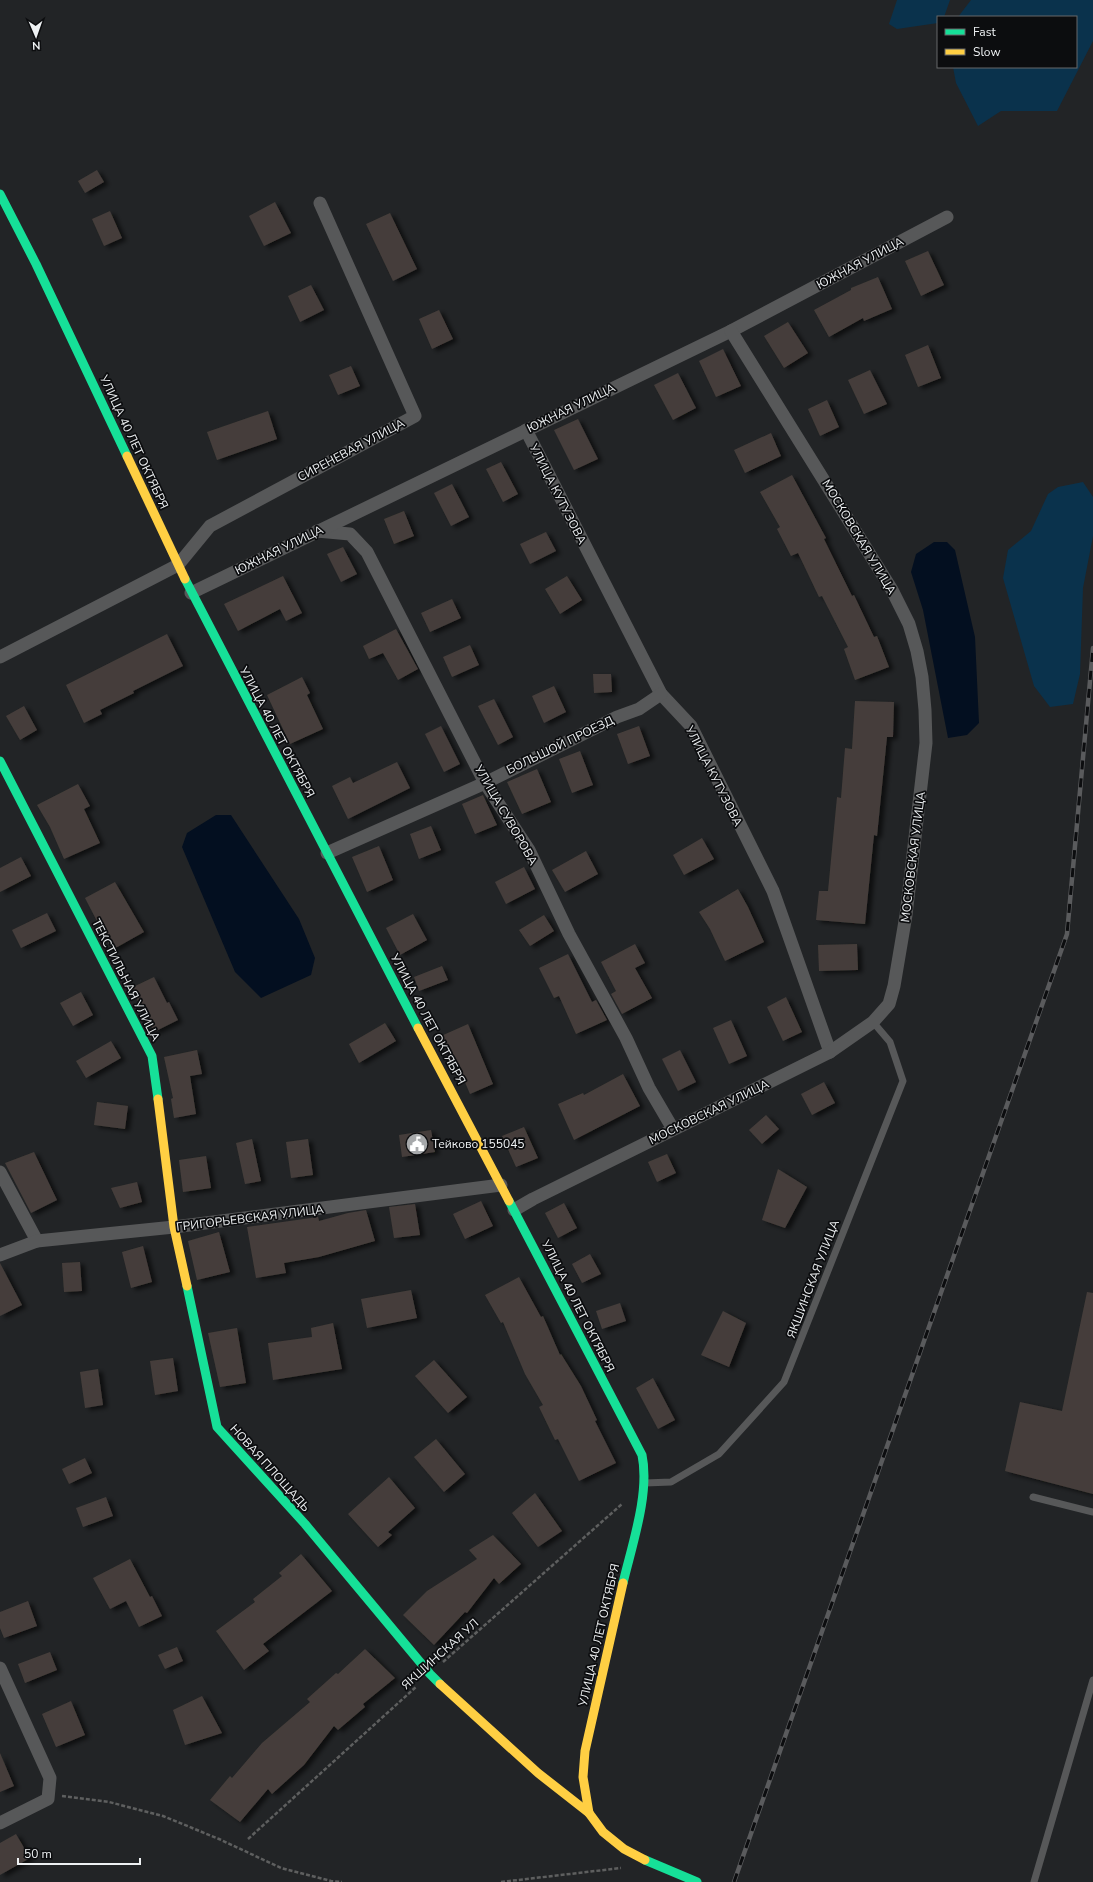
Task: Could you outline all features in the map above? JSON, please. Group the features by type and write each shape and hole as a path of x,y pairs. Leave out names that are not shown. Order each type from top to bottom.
{"street":[{"name":"УЛИЦА 40 ЛЕТ ОКТЯБРЯ","path":"0,194 36,264 191,593 642,1456 645,1467 645,1483 585,1751 583,1777 589,1813"},
{"name":"СИРЕНЕВАЯ УЛИЦА","path":"178,564 210,526 415,416 320,203"},
{"name":"ЮЖНАЯ УЛИЦА","path":"191,593 731,331 947,217"},
{"name":"МОСКОВСКАЯ УЛИЦА","path":"514,1210 533,1199 830,1052 873,1022 888,1004 894,986 906,915 926,744 922,677 917,651 909,624 892,590 731,331"},
{"name":"УЛИЦА КУТУЗОВА","path":"526,430 661,694 691,726 773,891 830,1052"},
{"name":"УЛИЦА СУВОРОВА","path":"317,531 350,534 367,552 485,783 529,850 569,934 626,1038 649,1088 674,1129"},
{"path":"0,657 178,564"},
{"name":"БОЛЬШОЙ ПРОЕЗД","path":"327,853 485,783 617,717 639,709 661,694"},
{"name":"ТЕКСТИЛЬНАЯ УЛИЦА","path":"0,761 152,1056 174,1227 207,1381"},
{"path":"0,1172 37,1241"},
{"name":"ГРИГОРЬЕВСКАЯ УЛИЦА","path":"0,1255 37,1241 174,1227 501,1185"},
{"name":"НОВАЯ ПЛОЩАДЬ","path":"207,1381 217,1427 305,1524 430,1674 538,1773 589,1813"},
{"path":"0,1668 50,1778 48,1799 0,1823"},
{"path":"589,1813 603,1832 624,1849 652,1864 698,1882"}],"lane":[{"name":"ЯКШИНСКАЯ УЛИЦА","path":"645,1483 671,1482 719,1454 784,1382 903,1081 890,1042 873,1022"},
{"path":"1033,1497 1093,1512"},
{"path":"1034,1882 1093,1680"}],"path":[{"name":"ЯКШИНСКАЯ УЛ","path":"248,1839 430,1674 628,1499"},
{"path":"48,1799 64,1796 76,1797 109,1802 163,1816 219,1839 281,1868 331,1881 342,1882"},
{"path":"501,1882 623,1868"}],"shaded area":[{"path":"897,0 950,0 944,16 937,16 937,23 897,29 889,24"},
{"path":"971,0 1093,0 1093,41 1057,111 1001,111 978,126 956,83 953,68 1077,68 1077,16 959,16"},
{"path":"1083,482 1093,497 1093,536 1083,588 1080,674 1073,704 1050,707 1034,686 1003,578 1008,550 1031,531 1048,494 1058,487"},
{"path":"934,542 947,542 955,550 975,637 979,723 967,735 948,738 923,610 911,572 916,554"},
{"path":"216,815 231,815 299,919 315,958 311,975 261,998 235,972 182,847 187,833"}],"building":[{"path":"97,170 104,182 85,193 78,181"},
{"path":"275,202 291,233 264,246 249,216"},
{"path":"110,211 122,238 104,246 92,219"},
{"path":"390,213 417,269 393,281 366,224"},
{"path":"928,251 944,285 921,296 905,261"},
{"path":"878,277 892,309 864,321 863,318 829,337 814,310 851,290 851,288"},
{"path":"311,285 324,310 300,322 288,296"},
{"path":"439,310 453,339 432,349 419,319"},
{"path":"788,322 808,353 784,368 764,336"},
{"path":"928,345 941,378 918,387 905,355"},
{"path":"723,349 741,386 716,397 699,361"},
{"path":"351,366 360,386 338,395 329,375"},
{"path":"870,370 887,404 864,414 848,380"},
{"path":"678,373 696,408 673,420 654,385"},
{"path":"827,400 839,427 820,436 808,409"},
{"path":"268,411 277,439 217,460 207,432"},
{"path":"578,419 598,459 574,470 554,430"},
{"path":"771,433 781,456 745,473 734,450"},
{"path":"501,462 518,494 503,502 486,469"},
{"path":"792,475 826,538 824,539 852,596 854,595 874,637 877,636 889,667 855,680 844,649 848,647 822,596 819,597 798,553 791,556 777,529 780,527 760,492"},
{"path":"452,484 469,517 451,526 434,493"},
{"path":"404,511 414,536 394,544 384,519"},
{"path":"546,532 556,551 530,564 520,544"},
{"path":"343,547 357,574 341,582 327,554"},
{"path":"283,576 302,613 286,621 280,609 238,631 224,604"},
{"path":"567,576 582,600 560,614 545,589"},
{"path":"452,599 461,618 430,632 421,613"},
{"path":"396,629 418,669 398,680 383,653 369,659 363,646"},
{"path":"167,634 183,666 133,691 134,693 100,710 102,714 84,723 66,685"},
{"path":"470,645 479,665 452,677 443,657"},
{"path":"593,674 611,674 612,692 594,693"},
{"path":"302,677 310,693 307,695 323,729 290,744 267,695"},
{"path":"554,686 566,712 544,723 532,696"},
{"path":"494,699 513,737 498,745 478,706"},
{"path":"855,701 894,702 893,737 887,737 877,836 874,835 865,924 816,920 819,891 828,891 837,797 841,798 845,748 852,749"},
{"path":"24,706 37,730 20,740 6,716"},
{"path":"441,726 460,764 444,772 425,734"},
{"path":"639,726 650,756 628,764 617,734"},
{"path":"580,751 593,785 572,793 559,759"},
{"path":"397,762 410,788 348,819 332,786 350,777 353,783"},
{"path":"537,769 551,802 522,814 507,782"},
{"path":"78,784 90,806 84,809 100,843 64,859 50,827 37,805"},
{"path":"483,795 497,825 475,834 462,804"},
{"path":"431,826 441,850 419,859 410,834"},
{"path":"702,838 714,859 684,875 673,855"},
{"path":"379,846 393,880 367,892 352,857"},
{"path":"586,851 598,874 565,892 552,870"},
{"path":"21,857 31,876 0,892 0,868"},
{"path":"524,867 535,889 506,904 495,882"},
{"path":"115,882 144,932 112,950 85,898"},
{"path":"738,889 764,942 725,961 710,929 699,912"},
{"path":"47,913 56,931 21,948 12,930"},
{"path":"413,914 427,940 400,955 386,928"},
{"path":"544,915 554,931 530,946 519,930"},
{"path":"635,944 645,963 635,968 652,998 622,1014 611,994 616,991 601,962"},
{"path":"857,944 858,970 819,971 818,945"},
{"path":"568,954 592,1002 596,1000 607,1020 576,1034 559,996 554,998 539,968"},
{"path":"442,966 448,980 419,991 414,977"},
{"path":"154,977 167,1003 169,1002 178,1020 154,1032 131,988"},
{"path":"81,992 93,1015 73,1026 60,1003"},
{"path":"786,997 802,1032 783,1041 767,1007"},
{"path":"731,1020 747,1056 729,1064 713,1028"},
{"path":"385,1023 396,1041 359,1063 349,1044"},
{"path":"468,1024 493,1084 470,1094 453,1054 450,1056 441,1036"},
{"path":"111,1041 121,1058 86,1078 76,1061"},
{"path":"197,1050 202,1074 190,1076 196,1114 174,1118 171,1099 173,1098 164,1057"},
{"path":"680,1050 696,1082 678,1091 662,1059"},
{"path":"623,1074 640,1106 574,1140 558,1104 583,1093 584,1095"},
{"path":"824,1082 835,1103 812,1115 801,1094"},
{"path":"97,1102 128,1106 125,1129 94,1125"},
{"path":"766,1115 779,1129 762,1144 749,1130"},
{"path":"524,1127 538,1158 516,1167 502,1136"},
{"name":"Тейково 155045","path":"431,1130 435,1152 402,1157 399,1135"},
{"path":"252,1139 261,1181 245,1184 236,1143"},
{"path":"308,1139 313,1175 291,1178 286,1142"},
{"path":"34,1152 57,1200 31,1213 5,1163"},
{"path":"667,1154 676,1173 657,1182 648,1162"},
{"path":"206,1156 211,1188 183,1192 179,1160"},
{"path":"778,1169 807,1187 785,1228 762,1220"},
{"path":"137,1182 142,1202 120,1208 111,1188"},
{"path":"481,1201 493,1226 465,1239 453,1214"},
{"path":"564,1203 577,1228 558,1238 545,1213"},
{"path":"415,1204 420,1235 394,1238 389,1207"},
{"path":"366,1210 375,1241 319,1257 284,1263 286,1273 256,1278 247,1227 318,1217 319,1221"},
{"path":"219,1232 230,1272 197,1280 188,1241"},
{"path":"143,1246 152,1282 131,1288 122,1252"},
{"path":"590,1254 601,1274 582,1283 572,1264"},
{"path":"80,1262 82,1291 64,1292 62,1263"},
{"path":"0,1263 22,1305 0,1316"},
{"path":"519,1277 541,1317 543,1316 560,1355 561,1354 581,1386 597,1420 595,1421 616,1463 579,1481 558,1439 555,1440 539,1407 543,1405 525,1374 503,1322 501,1323 485,1295"},
{"path":"411,1290 417,1318 367,1328 361,1299"},
{"path":"1087,1292 1093,1293 1093,1494 1005,1471 1020,1402 1062,1411"},
{"path":"620,1303 626,1321 602,1329 596,1311"},
{"path":"723,1311 746,1323 729,1367 701,1355"},
{"path":"333,1323 342,1369 273,1380 268,1343 312,1337 311,1328"},
{"path":"237,1328 246,1383 220,1387 208,1333"},
{"path":"173,1358 178,1391 155,1395 150,1361"},
{"path":"434,1360 467,1397 448,1413 415,1376"},
{"path":"98,1369 103,1405 85,1408 80,1372"},
{"path":"653,1378 675,1420 658,1429 636,1388"},
{"path":"436,1439 465,1474 444,1492 414,1457"},
{"path":"85,1458 92,1473 69,1484 62,1469"},
{"path":"389,1477 415,1508 388,1532 392,1535 378,1547 348,1514"},
{"path":"535,1493 562,1531 538,1547 512,1513"},
{"path":"106,1497 113,1516 83,1527 76,1508"},
{"path":"493,1535 521,1564 499,1584 494,1578 467,1613 465,1612 434,1645 403,1615 427,1591 477,1559 469,1550"},
{"path":"301,1554 332,1591 263,1644 269,1651 244,1670 216,1631 255,1602 253,1599 282,1576 279,1573"},
{"path":"130,1559 162,1616 139,1627 126,1601 110,1609 93,1578"},
{"path":"28,1601 37,1626 4,1638 0,1628 0,1612"},
{"path":"177,1647 183,1661 165,1669 158,1655"},
{"path":"365,1649 395,1678 363,1704 365,1707 338,1730 334,1726 304,1765 272,1794 268,1789 240,1822 210,1800 230,1776 232,1778 262,1743 310,1702 307,1699 336,1673 338,1674"},
{"path":"50,1652 57,1670 25,1683 18,1664"},
{"path":"202,1696 222,1733 185,1745 173,1710"},
{"path":"71,1701 85,1735 56,1747 42,1714"},
{"path":"0,1753 14,1786 0,1792"},
{"path":"16,1834 30,1858 0,1875 0,1843"}],"railway":[{"path":"734,1882 1067,934 1093,648"}],"traffic: fast":[{"path":"0,194 36,264 127,456"},
{"path":"185,579 418,1028"},
{"path":"0,761 152,1056 158,1099"},
{"path":"509,1201 642,1455 644,1470 642,1502 623,1583"},
{"path":"187,1286 217,1427 305,1524 440,1684"},
{"path":"645,1860 697,1882"}],"traffic: slow":[{"path":"127,456 185,579"},
{"path":"418,1028 509,1201"},
{"path":"158,1099 174,1227 187,1286"},
{"path":"589,1813 583,1777 585,1751 623,1583"},
{"path":"440,1684 538,1773 589,1813 603,1832 624,1849 645,1860"}],"place":[{"name":"Тейково 155045","path":"417,1144"}]}
